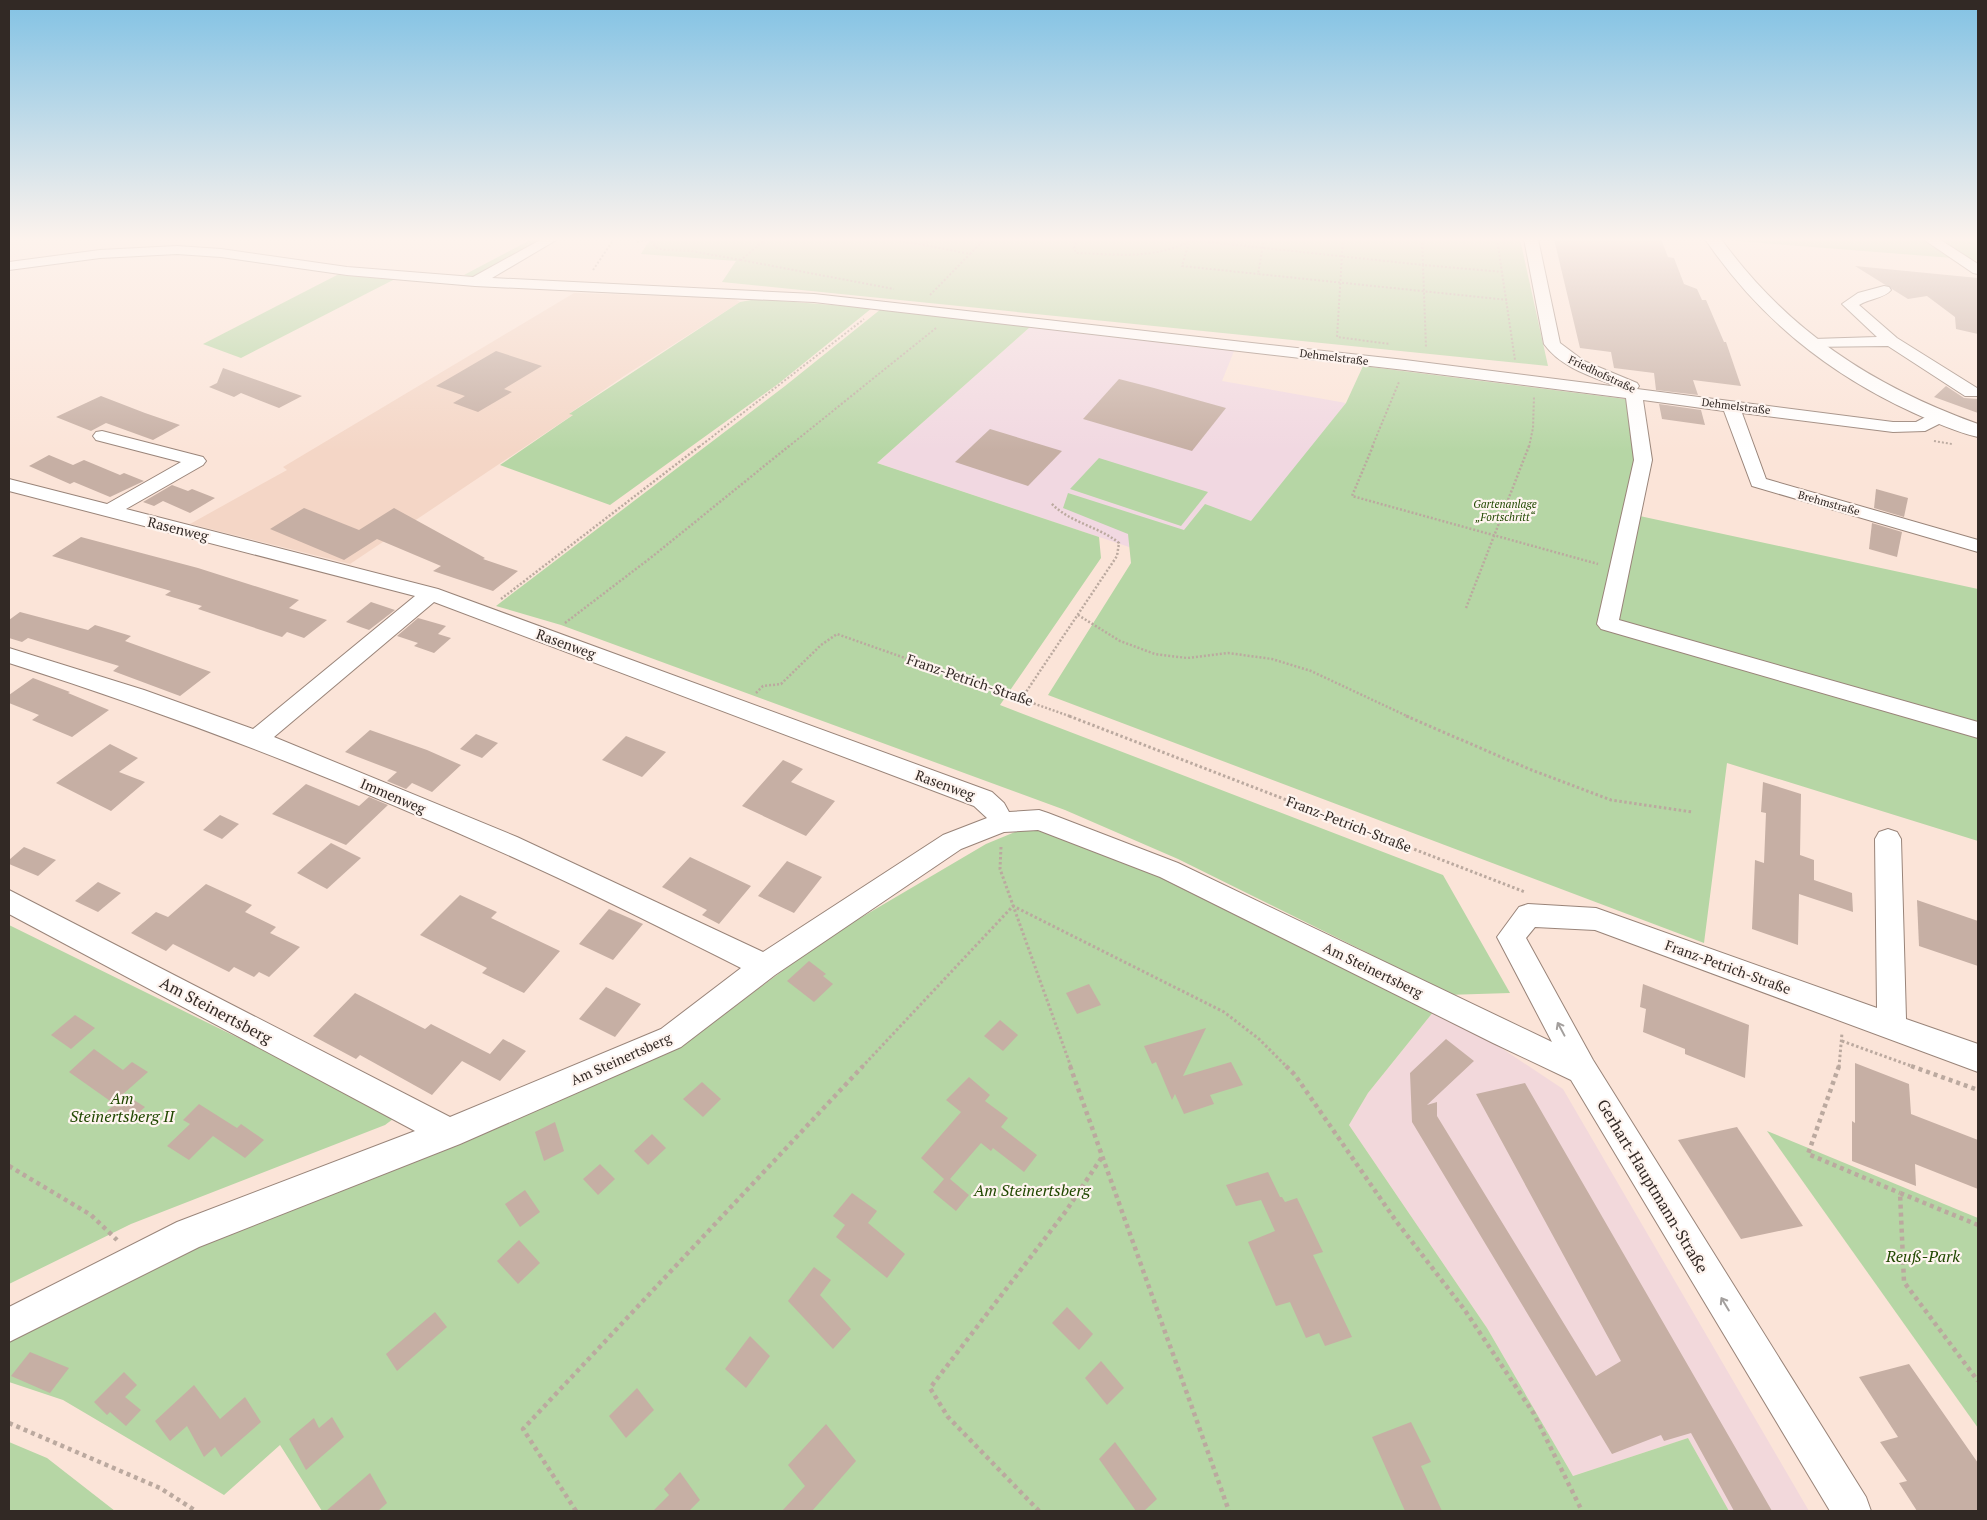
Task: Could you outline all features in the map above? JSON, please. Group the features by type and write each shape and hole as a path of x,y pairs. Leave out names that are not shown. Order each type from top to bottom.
{"main road":[{"path":"1770,310 1832,359 1888,394 1939,417 1978,431"}],"street":[{"name":"Dehmelstraße","path":"928,310 1405,365 1903,428 1919,426 1939,417"},
{"name":"Friedhofstraße","path":"1545,310 1552,344 1558,352 1569,359 1632,386 1639,395"},
{"path":"1856,310 1891,342 1971,392"},
{"path":"1812,344 1891,342"},
{"path":"1639,395 1643,460 1621,571 1608,624 1978,730"},
{"name":"Brehmstraße","path":"1731,406 1758,482 1978,546"},
{"path":"102,436 197,461 109,511"},
{"name":"Rasenweg","path":"9,485 431,594 983,798 996,810 1002,822"},
{"path":"257,740 431,594"},
{"name":"Immenweg","path":"9,655 60,670 257,740 509,844 765,966"},
{"name":"Am Steinertsberg","path":"9,1324 189,1234 449,1133 671,1038 765,966 952,842 1002,822 1039,820 1169,870 1504,1034 1582,1070"},
{"path":"1888,839 1892,1027"},
{"name":"Am Steinertsberg","path":"9,901 449,1133"},
{"name":"Gerhart-Hauptmann-Straße","path":"1596,919 1528,915 1511,937 1582,1070 1852,1511"},
{"name":"Franz-Petrich-Straße","path":"1596,919 1978,1058"}],"path":[{"path":"482,613 658,477 784,384 876,310"},
{"path":"1339,310 1338,337 1396,345"},
{"path":"1425,310 1426,348"},
{"path":"1508,359 1517,360 1509,310"},
{"path":"546,637 653,556 956,313"},
{"path":"1405,365 1352,496 1496,534 1621,571"},
{"path":"1466,608 1521,476 1529,450 1536,411 1533,382"},
{"path":"1022,698 1118,556 1119,543 1109,533 1058,512 1051,503"},
{"path":"1078,615 1120,641 1155,654 1187,658 1228,654 1272,659 1311,671 1417,721 1529,769 1602,796 1692,812"},
{"name":"Franz-Petrich-Straße","path":"741,709 763,686 781,684 821,645 837,634 1022,698 1531,894"},
{"path":"1002,822 1000,869 1229,1511"},
{"path":"576,1511 524,1429 1013,906"},
{"path":"1013,906 1224,1012 1259,1039 1295,1075 1396,1221 1464,1309 1534,1414 1582,1511"},
{"path":"1843,1009 1841,1061 1808,1154 1978,1225"},
{"path":"1842,1041 1978,1090"},
{"path":"1039,1511 948,1418 930,1388 1066,1211 1103,1157"},
{"path":"9,1166 91,1215 136,1260"},
{"path":"1900,1192 1904,1282 1978,1381"},
{"path":"9,1423 160,1488 196,1511"}],"shaded area":[{"path":"546,310 728,310 624,376 570,413 574,414 350,564 190,524 287,470 283,467"},
{"path":"1030,327 1234,351 1222,381 1346,403 1213,575 877,463"},
{"path":"1438,1006 1563,1089 1809,1511 1729,1511 1688,1438 1573,1476 1487,1328 1349,1125 1368,1093"}],"green space":[{"path":"269,310 335,310 241,358 203,344"},
{"path":"728,310 870,310 778,384 610,505 500,465 573,415 569,414"},
{"path":"880,310 1030,327 877,463 1099,537 1101,558 1000,705 1443,875 1510,993 1446,995 1368,953 1178,859 1065,810 561,625 496,606 785,386"},
{"path":"997,310 1536,310 1548,366"},
{"name":"Gartenanlage „Fortschritt“","path":"1363,366 1641,401 1635,515 1978,589 1978,841 1727,763 1704,943 1048,695 1131,563 1128,534 1063,508 1068,493 1184,530 1205,504 1251,521 1346,403"},
{"path":"1099,458 1208,492 1181,526 1070,489"},
{"name":"Am Steinertsberg","path":"1052,827 1166,874 1438,1006 1368,1093 1349,1125 1487,1328 1573,1476 1688,1438 1729,1511 322,1511 280,1445 224,1495 63,1400 9,1382 9,1337 176,1251 569,1095 711,1024 828,937 986,844 1022,829"},
{"name":"Am Steinertsberg II","path":"9,925 397,1116 385,1125 131,1224 9,1284"},
{"name":"Reuß-Park","path":"1767,1131 1978,1218 1978,1428"},
{"path":"9,1442 47,1458 115,1511 9,1511"}],"building":[{"path":"1571,310 1710,310 1724,342 1726,342 1741,386 1693,380 1698,395 1656,390 1654,373 1614,368 1611,352 1580,348"},
{"path":"1946,310 1978,310 1978,334 1956,329 1955,317"},
{"path":"496,351 542,366 504,389 512,392 478,412 453,403 465,396 436,386"},
{"path":"223,368 302,396 279,408 241,393 234,397 209,387 217,383"},
{"path":"1119,379 1226,408 1192,451 1083,419"},
{"path":"1946,386 1964,398 1978,399 1978,413 1934,397"},
{"path":"101,396 180,425 153,440 106,423 91,431 56,417"},
{"path":"1659,404 1701,410 1705,425 1662,419"},
{"path":"990,429 1062,451 1028,486 955,462"},
{"path":"49,455 73,465 84,460 120,475 124,473 144,481 110,497 74,482 70,484 29,466"},
{"path":"172,485 188,491 192,489 215,498 190,513 163,501 154,506 143,502"},
{"path":"1876,489 1908,498 1904,517 1874,508"},
{"path":"304,508 359,530 394,508 485,558 483,559 518,571 493,591 433,571 441,566 377,539 344,560 270,529"},
{"path":"1872,523 1902,532 1897,557 1869,549"},
{"path":"81,537 198,568 299,600 289,608 327,620 304,638 287,632 282,637 198,609 202,606 165,595 171,591 52,556"},
{"path":"371,602 395,610 369,630 346,622"},
{"path":"20,612 88,630 95,625 131,636 125,641 211,672 180,696 113,671 119,666 28,638 22,642 9,638 9,620"},
{"path":"418,618 446,626 438,634 451,638 434,653 414,646 418,643 397,636"},
{"path":"33,678 109,710 72,737 32,720 39,715 9,703 9,695"},
{"path":"370,730 427,750 461,765 432,792 412,783 406,789 387,781 397,772 345,752"},
{"path":"476,734 498,743 482,758 460,749"},
{"path":"626,736 666,752 642,777 602,760"},
{"path":"110,744 138,758 119,772 145,782 111,811 56,783"},
{"path":"783,760 803,769 791,782 835,801 806,836 742,806"},
{"path":"1763,782 1801,794 1800,855 1814,860 1814,880 1852,893 1853,912 1799,894 1798,945 1752,929 1755,860 1764,863 1766,813 1761,812"},
{"path":"306,784 359,806 369,797 388,805 346,845 272,814"},
{"path":"220,815 239,824 222,839 203,830"},
{"path":"331,843 361,858 327,889 297,873"},
{"path":"24,847 56,860 38,876 9,864 9,860"},
{"path":"690,857 751,886 719,924 702,915 707,910 662,887"},
{"path":"787,861 822,877 794,913 758,896"},
{"path":"98,882 121,893 98,912 75,901"},
{"path":"206,884 252,905 245,912 276,927 270,933 300,947 269,977 259,972 254,977 234,967 229,972 173,944 166,951 131,933 156,912 168,917"},
{"path":"460,895 497,912 491,918 560,951 524,993 482,973 487,968 420,935"},
{"path":"1917,900 1978,921 1978,966 1919,946"},
{"path":"609,909 643,924 613,960 579,944"},
{"path":"809,961 826,974 823,976 833,984 814,1002 787,981"},
{"path":"1089,984 1101,1005 1077,1014 1066,993"},
{"path":"1643,984 1749,1025 1745,1078 1685,1054 1685,1049 1643,1032 1646,1009 1640,1007"},
{"path":"606,987 641,1004 615,1037 579,1019"},
{"path":"355,993 425,1029 431,1024 490,1054 503,1039 526,1051 500,1081 462,1061 432,1095 360,1055 356,1059 313,1036"},
{"path":"75,1015 95,1028 71,1049 51,1035"},
{"path":"1000,1020 1018,1035 1003,1051 984,1036"},
{"path":"1206,1028 1183,1076 1231,1062 1243,1085 1210,1095 1214,1104 1184,1114 1175,1094 1172,1100 1156,1062 1152,1064 1144,1046"},
{"path":"1446,1039 1474,1061 1427,1105 1437,1102 1437,1116 1596,1376 1621,1361 1476,1094 1525,1083 1772,1511 1734,1511 1691,1433 1664,1441 1661,1435 1612,1454 1412,1122 1410,1073"},
{"path":"94,1049 123,1070 132,1062 148,1072 113,1103 69,1072"},
{"path":"1855,1063 1909,1084 1911,1114 1978,1140 1978,1189 1915,1164 1916,1186 1852,1161 1852,1121 1855,1123"},
{"path":"969,1077 990,1095 985,1101 1008,1118 1001,1127 1037,1155 1024,1172 993,1148 991,1151 981,1143 950,1179 969,1195 956,1211 933,1192 944,1179 921,1158 961,1112 946,1100"},
{"path":"702,1082 721,1099 703,1117 683,1099"},
{"path":"126,1095 145,1107 126,1124 107,1111"},
{"path":"199,1104 237,1128 241,1124 264,1140 245,1158 213,1136 189,1160 167,1146 190,1124 183,1120"},
{"path":"555,1122 564,1151 544,1161 535,1132"},
{"path":"1737,1127 1803,1226 1741,1239 1678,1140"},
{"path":"652,1134 666,1148 648,1165 634,1151"},
{"path":"600,1164 615,1179 598,1195 583,1179"},
{"path":"1268,1172 1280,1197 1285,1202 1297,1198 1323,1252 1313,1255 1352,1337 1325,1346 1319,1333 1306,1338 1290,1302 1276,1306 1248,1242 1275,1231 1261,1200 1236,1206 1226,1185"},
{"path":"525,1190 540,1212 520,1227 505,1204"},
{"path":"852,1193 877,1211 868,1223 905,1254 887,1278 836,1237 845,1225 833,1216"},
{"path":"519,1240 540,1263 518,1284 497,1261"},
{"path":"814,1267 831,1280 820,1295 851,1329 833,1349 788,1301"},
{"path":"1067,1307 1093,1334 1079,1350 1052,1323"},
{"path":"435,1312 447,1327 397,1371 386,1354"},
{"path":"750,1336 770,1356 746,1388 725,1369"},
{"path":"30,1352 69,1368 50,1393 11,1376"},
{"path":"1101,1361 1124,1388 1107,1405 1085,1378"},
{"path":"1909,1364 1978,1463 1978,1511 1917,1511 1899,1483 1907,1481 1880,1442 1898,1437 1859,1377"},
{"path":"124,1372 137,1385 125,1397 141,1410 126,1426 110,1412 107,1415 94,1402"},
{"path":"194,1385 220,1419 245,1397 261,1422 221,1457 215,1447 204,1457 187,1426 170,1441 155,1421"},
{"path":"637,1388 654,1410 626,1438 609,1416"},
{"path":"332,1417 344,1437 306,1470 289,1439 314,1418 319,1428"},
{"path":"1411,1422 1431,1462 1421,1466 1442,1511 1405,1511 1372,1437"},
{"path":"826,1424 856,1461 812,1511 782,1511 805,1486 788,1465"},
{"path":"1115,1442 1157,1499 1144,1511 1136,1511 1099,1459"},
{"path":"680,1472 700,1500 689,1511 653,1511 669,1495 664,1489"},
{"path":"370,1473 387,1503 378,1511 326,1511"}]}
